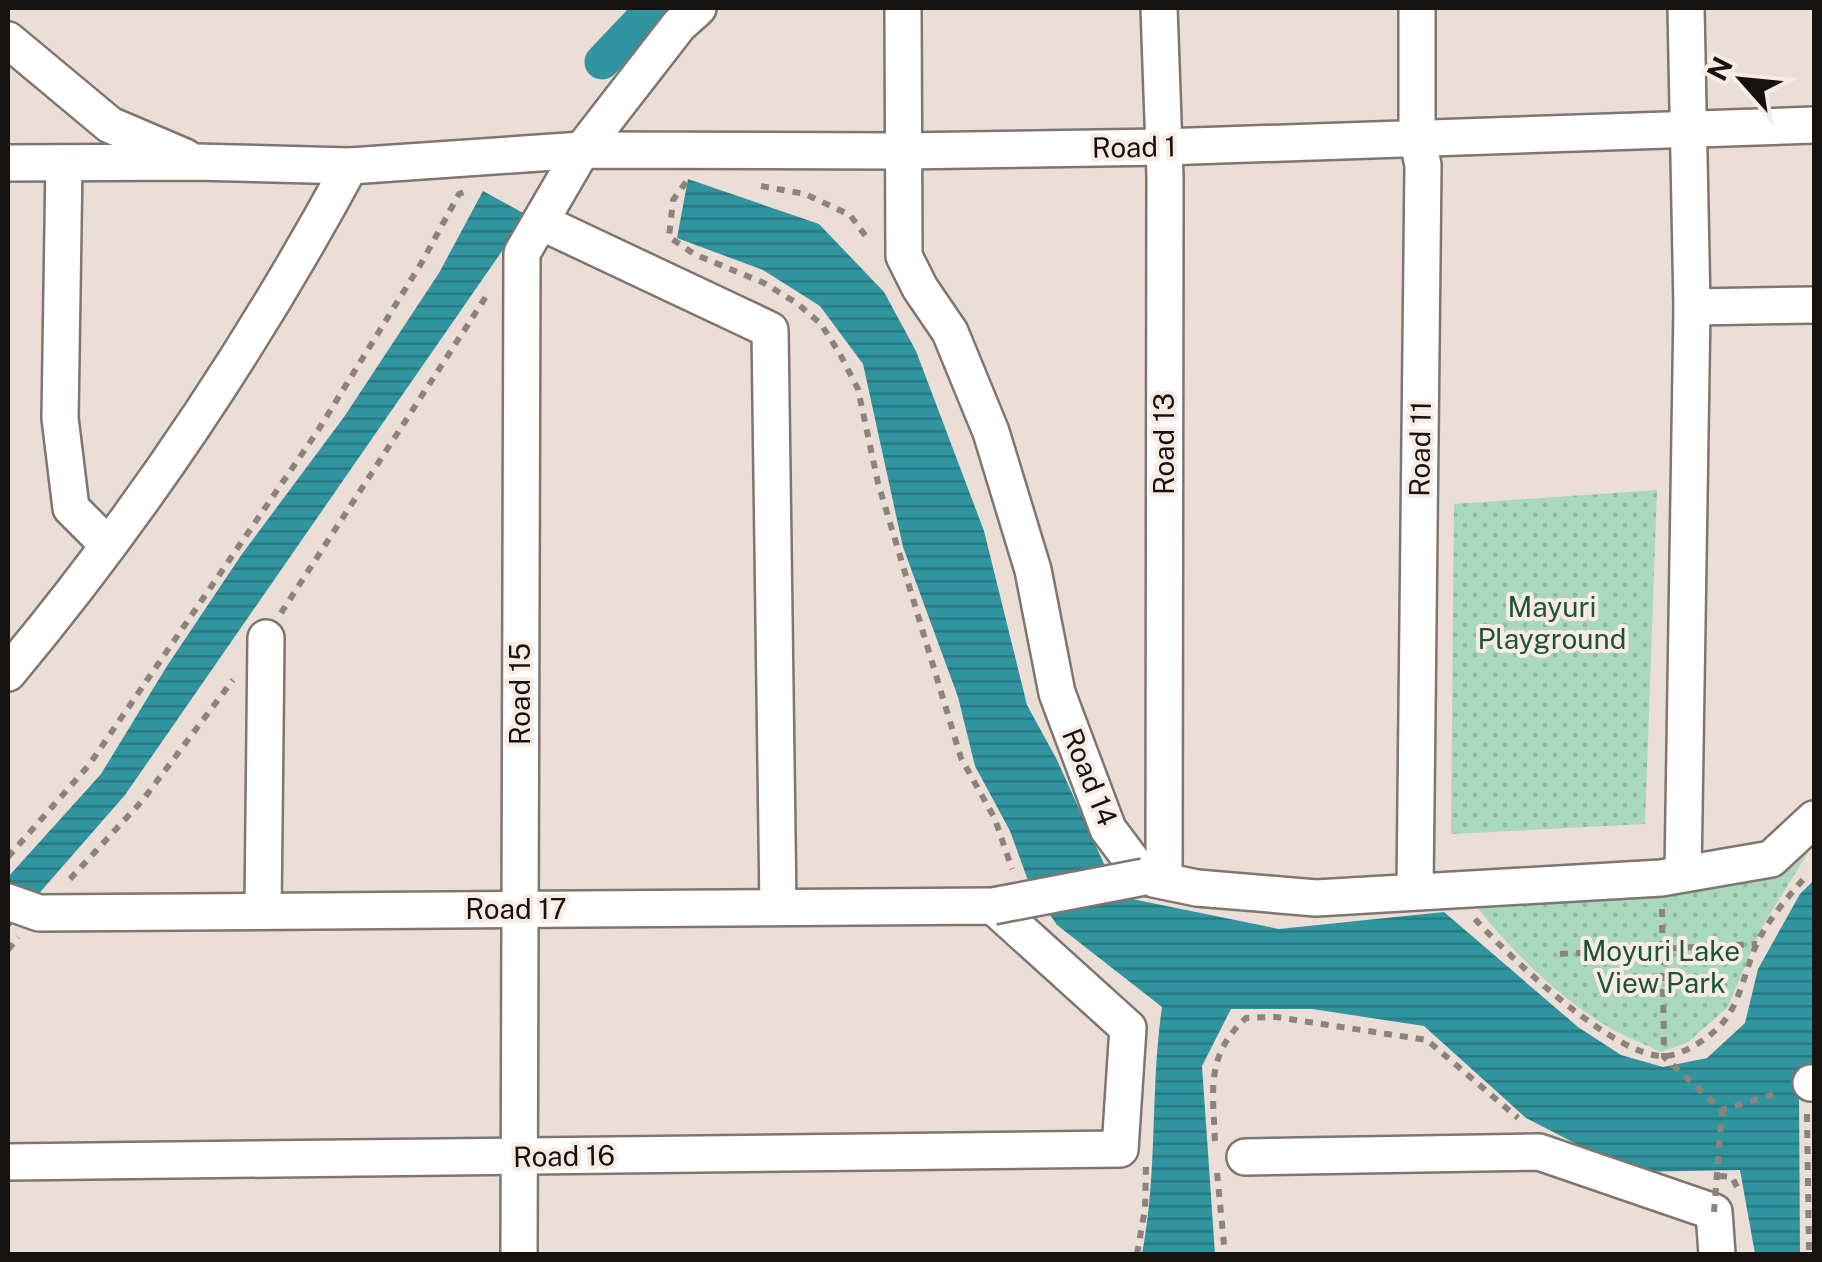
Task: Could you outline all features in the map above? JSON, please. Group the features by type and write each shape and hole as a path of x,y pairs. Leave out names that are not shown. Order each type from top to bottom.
{"street":[{"name":"Road 15","path":"519,1254 522,253 582,150 679,25 698,8"},
{"name":"Road 14","path":"903,8 904,256 950,332 991,432 1033,570 1056,693 1108,829 1154,879"},
{"name":"Road 13","path":"1154,879 1163,147 1160,8"},
{"name":"Road 11","path":"1415,892 1423,165 1417,137 1417,8"},
{"path":"1672,876 1692,307 1686,8"},
{"path":"8,40 110,125 195,162"},
{"name":"Road 1","path":"8,164 195,162 350,166 582,150 1163,147 1814,124"},
{"path":"64,163 60,418 71,508 108,545"},
{"path":"8,673 80,586 249,343 350,166"},
{"path":"542,222 770,330 778,908"},
{"path":"1692,307 1814,306"},
{"path":"264,911 266,638"},
{"path":"1154,879 1196,888 1316,898 1672,876 1771,859 1814,819"},
{"name":"Road 17","path":"23,907 264,911 993,906 1154,879"},
{"path":"993,906 1128,1028 1133,1153"},
{"path":"1245,1157 1539,1152 1714,1212 1717,1254"},
{"name":"Road 16","path":"8,1162 1133,1153"}],"path":[{"path":"703,179 688,178 673,200 669,237 694,254 764,284 798,304 821,324 858,389 878,483 960,758 994,820 1013,872"},
{"path":"751,184 805,194 850,215 874,247"},
{"path":"8,857 88,765 317,432 422,262 459,194 477,188"},
{"path":"8,950 23,907 142,801 266,638 498,278"},
{"path":"1664,1057 1687,1050 1721,1026 1777,909 1814,867"},
{"path":"1664,1057 1672,876"},
{"path":"1469,912 1493,939 1588,1023 1625,1044 1664,1057 1722,1110"},
{"path":"1560,954 1757,944"},
{"path":"1722,1110 1812,1083"},
{"path":"1809,1254 1807,1095 1812,1083"},
{"path":"1714,1212 1722,1110"},
{"path":"1133,1153 1144,1209 1137,1254"}],"green space":[{"name":"Mayuri Playground","path":"1657,490 1645,824 1451,834 1454,504"},
{"name":"Moyuri Lake View Park","path":"1814,843 1763,925 1727,1008 1688,1042 1662,1052 1612,1029 1573,1003 1519,955 1473,902 1682,893"}],"water":[{"path":"688,179 819,224 884,292 916,351 984,531 1027,705 1057,760 1105,866 1132,899 1279,929 1444,912 1578,1027 1621,1055 1663,1067 1707,1058 1745,1023 1758,969 1800,894 1814,880 1814,1059 1799,1089 1800,1254 1755,1254 1740,1170 1631,1172 1526,1118 1424,1026 1312,1009 1231,1009 1202,1066 1215,1254 1142,1254 1150,1193 1162,1007 1057,925 1030,886 1010,831 975,766 958,697 903,547 863,364 820,306 763,270 677,238"},
{"path":"483,191 527,215 125,795 8,929 8,877 101,774 242,554 344,417 439,273"}],"waterway":[{"path":"602,62 653,8"}]}
